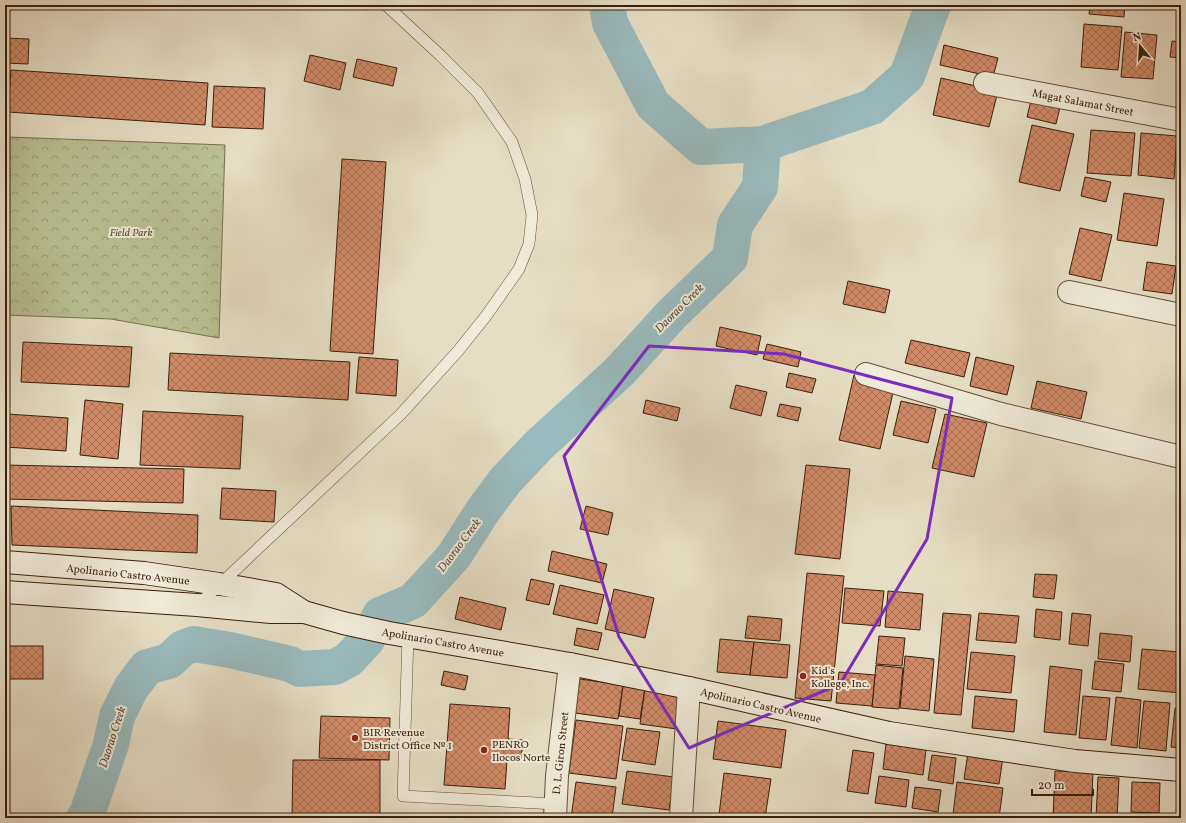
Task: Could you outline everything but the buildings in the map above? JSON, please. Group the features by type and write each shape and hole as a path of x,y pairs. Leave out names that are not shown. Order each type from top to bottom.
{"main road":[{"name":"Magat Salamat Street","path":"985,83 1181,120"},
{"path":"1069,292 1181,315"},
{"path":"866,374 1001,414 1181,457"},
{"name":"Apolinario Castro Avenue","path":"5,562 144,574 219,584 276,594 304,612 343,623 399,635 570,664 688,688 889,733 1075,761 1181,770"},
{"path":"5,592 197,605 271,612 304,612"},
{"name":"D. L. Giron Street","path":"555,811 557,776 570,664"},
{"path":"680,818 688,688"}],"lane":[{"path":"197,605 401,414 458,351 486,316 519,269 530,244 532,215 524,179 512,142 478,93 386,5"},
{"path":"399,635 403,796 555,811"}],"highlighted area":[{"path":"649,346 784,354 952,398 927,539 840,684 689,748 619,637 564,456"}],"green space":[{"name":"Field Park","path":"8,137 225,145 219,338 111,319 5,315 5,213"}],"waterway":[{"name":"Daorao Creek","path":"607,5 610,23 653,105 701,147 763,144 872,107 907,76 933,5"},
{"name":"Daorao Creek","path":"84,818 87,814 111,744 117,716 131,688 147,667 169,661 183,648 194,644 230,650 290,664 300,669 335,667 348,660 367,640 380,615 413,601 454,556 482,512 505,481 539,445 619,372 672,314 730,258 735,225 760,187 763,144"}],"place":[{"name":"Kid's Kollege, Inc.","path":"803,676"},
{"name":"BIR Revenue District Office № 1","path":"355,738"},
{"name":"PENRO Ilocos Norte","path":"484,750"}]}
